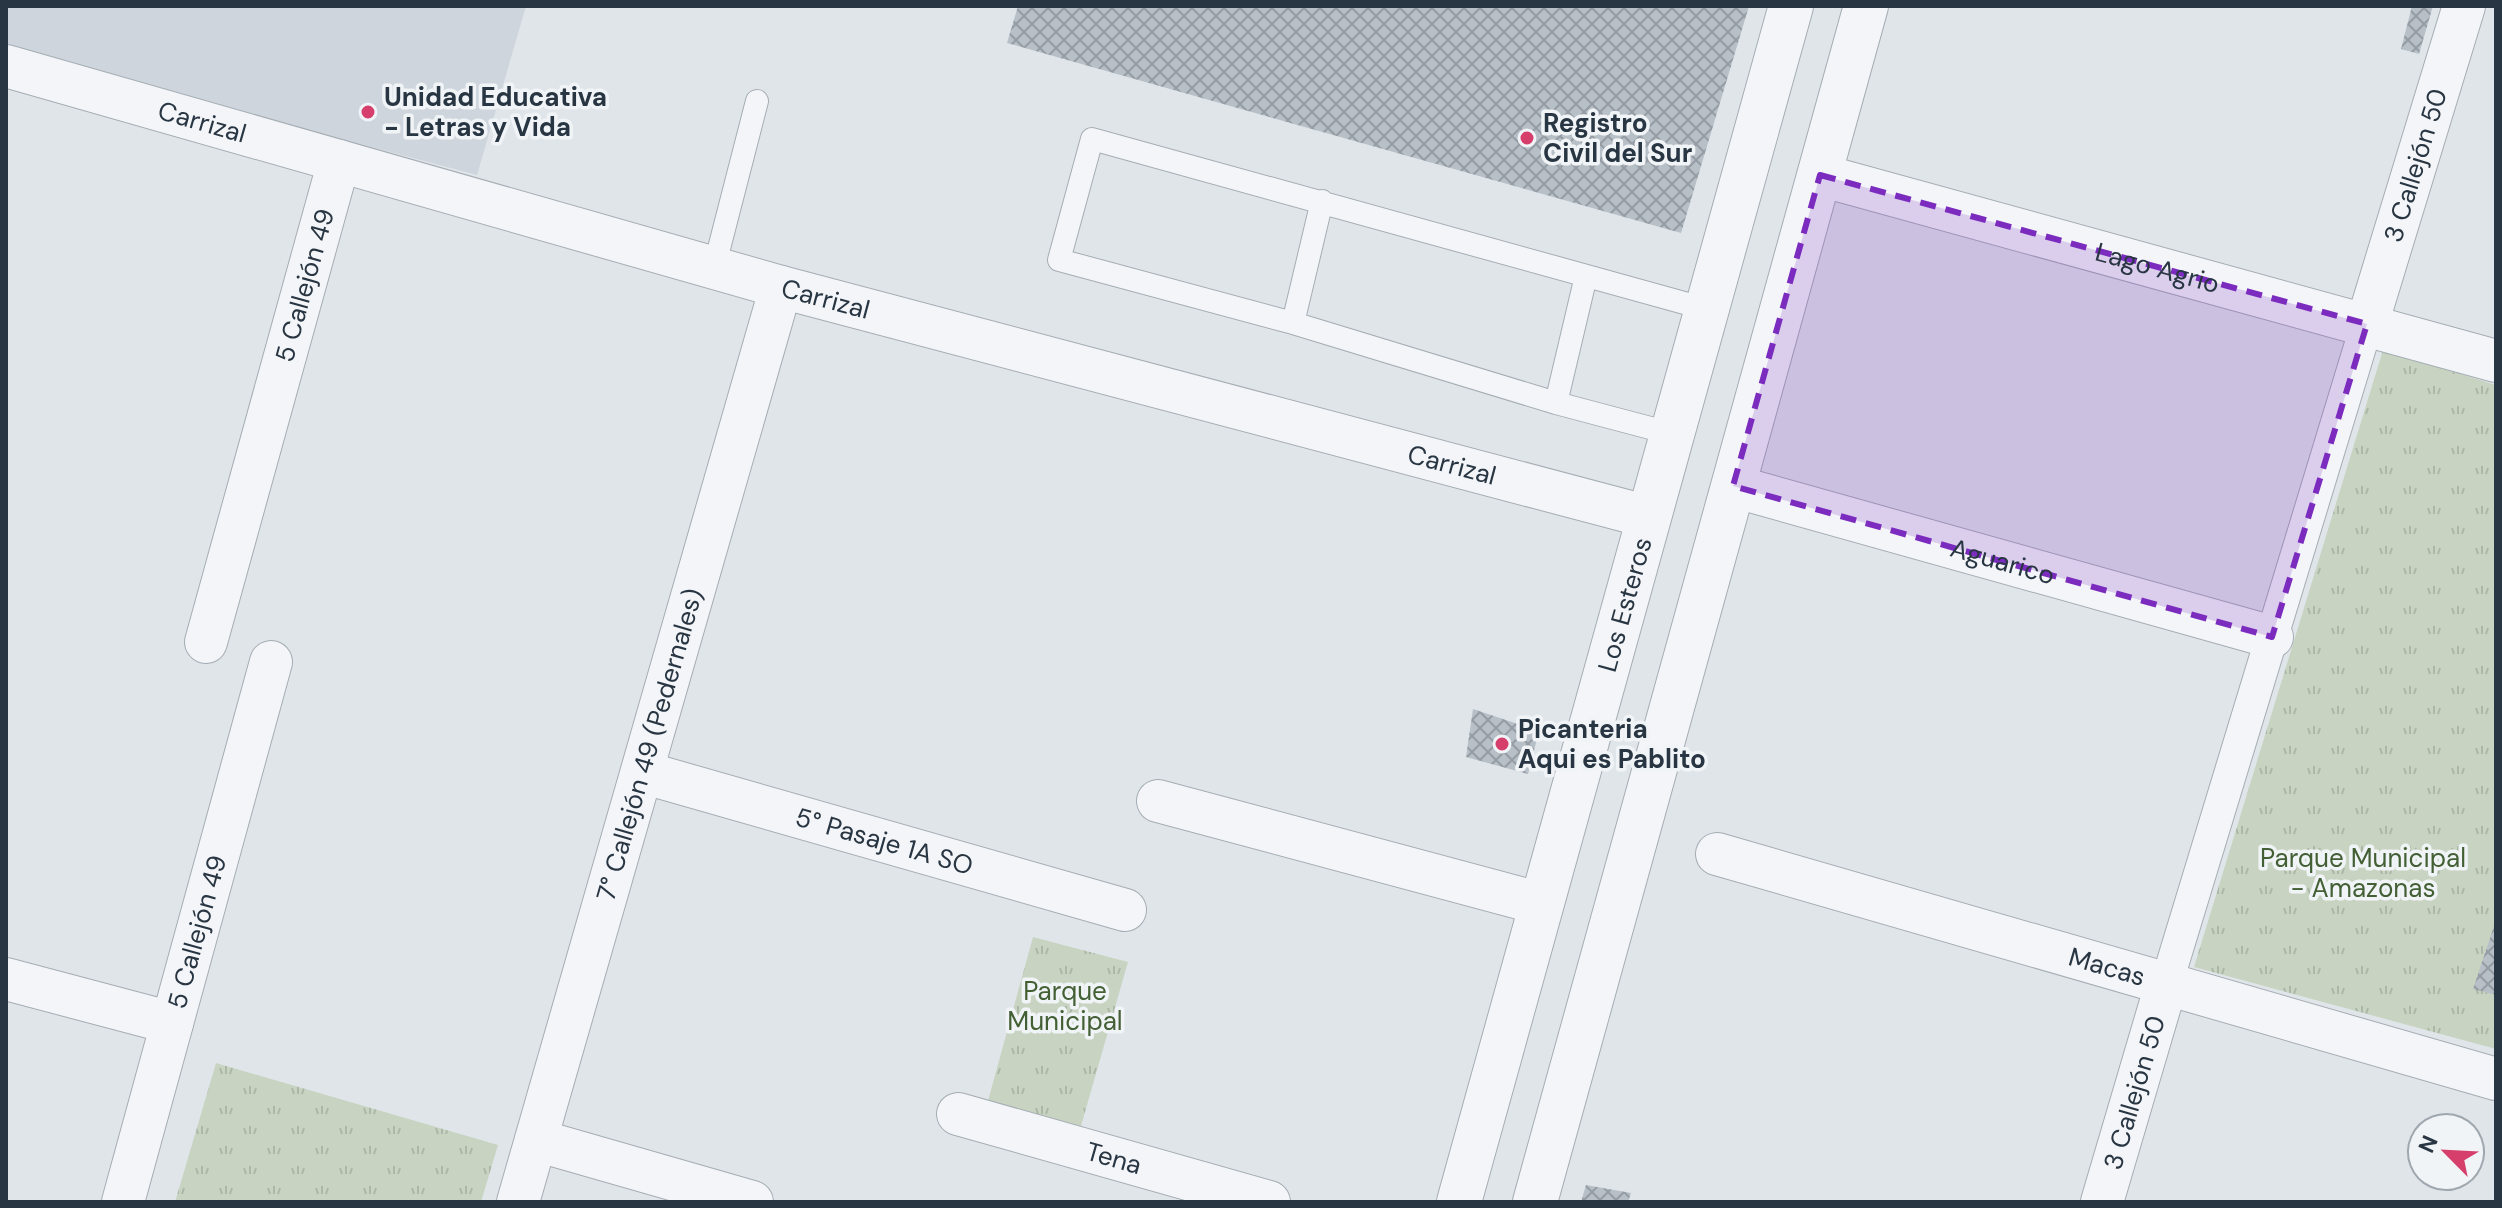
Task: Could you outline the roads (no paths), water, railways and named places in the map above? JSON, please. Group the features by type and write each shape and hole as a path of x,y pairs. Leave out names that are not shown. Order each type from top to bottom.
{"street":[{"name":"Los Esteros","path":"1459,1202 1791,6"},
{"path":"1535,1202 1866,6"},
{"name":"3 Callejón 50","path":"2367,324 2464,6"},
{"name":"Carrizal","path":"6,66 781,287 1649,517"},
{"name":"5 Callejón 49","path":"206,642 339,161"},
{"name":"Lago Agrio","path":"1820,175 2496,361"},
{"name":"7° Callejón 49 (Pedernales)","path":"518,1202 781,287"},
{"path":"2166,985 2367,324"},
{"name":"Aguarico","path":"1733,486 2272,637"},
{"name":"5 Callejón 49","path":"123,1202 271,662"},
{"name":"5° Pasaje 1A SO","path":"642,772 1125,910"},
{"path":"1158,801 1542,904"},
{"name":"Macas","path":"1717,854 2496,1079"},
{"path":"6,979 172,1023"},
{"name":"3 Callejón 50","path":"2102,1202 2166,985"},
{"name":"Tena","path":"958,1114 1269,1202"},
{"path":"536,1140 752,1202"}],"lane":[{"path":"714,268 757,101"},
{"path":"1673,434 1556,403 1293,323 1059,260 1092,139 1706,309"},
{"path":"1293,323 1322,201"},
{"path":"1556,403 1586,276"}],"place":[{"name":"Unidad Educativa - Letras y Vida","path":"368,112"},
{"name":"Registro Civil del Sur","path":"1527,138"},
{"name":"Picanteria Aqui es Pablito","path":"1502,744"}],"park label":[{"name":"Parque Municipal - Amazonas","path":"2363,873"},
{"name":"Parque Municipal","path":"1065,1006"}]}
